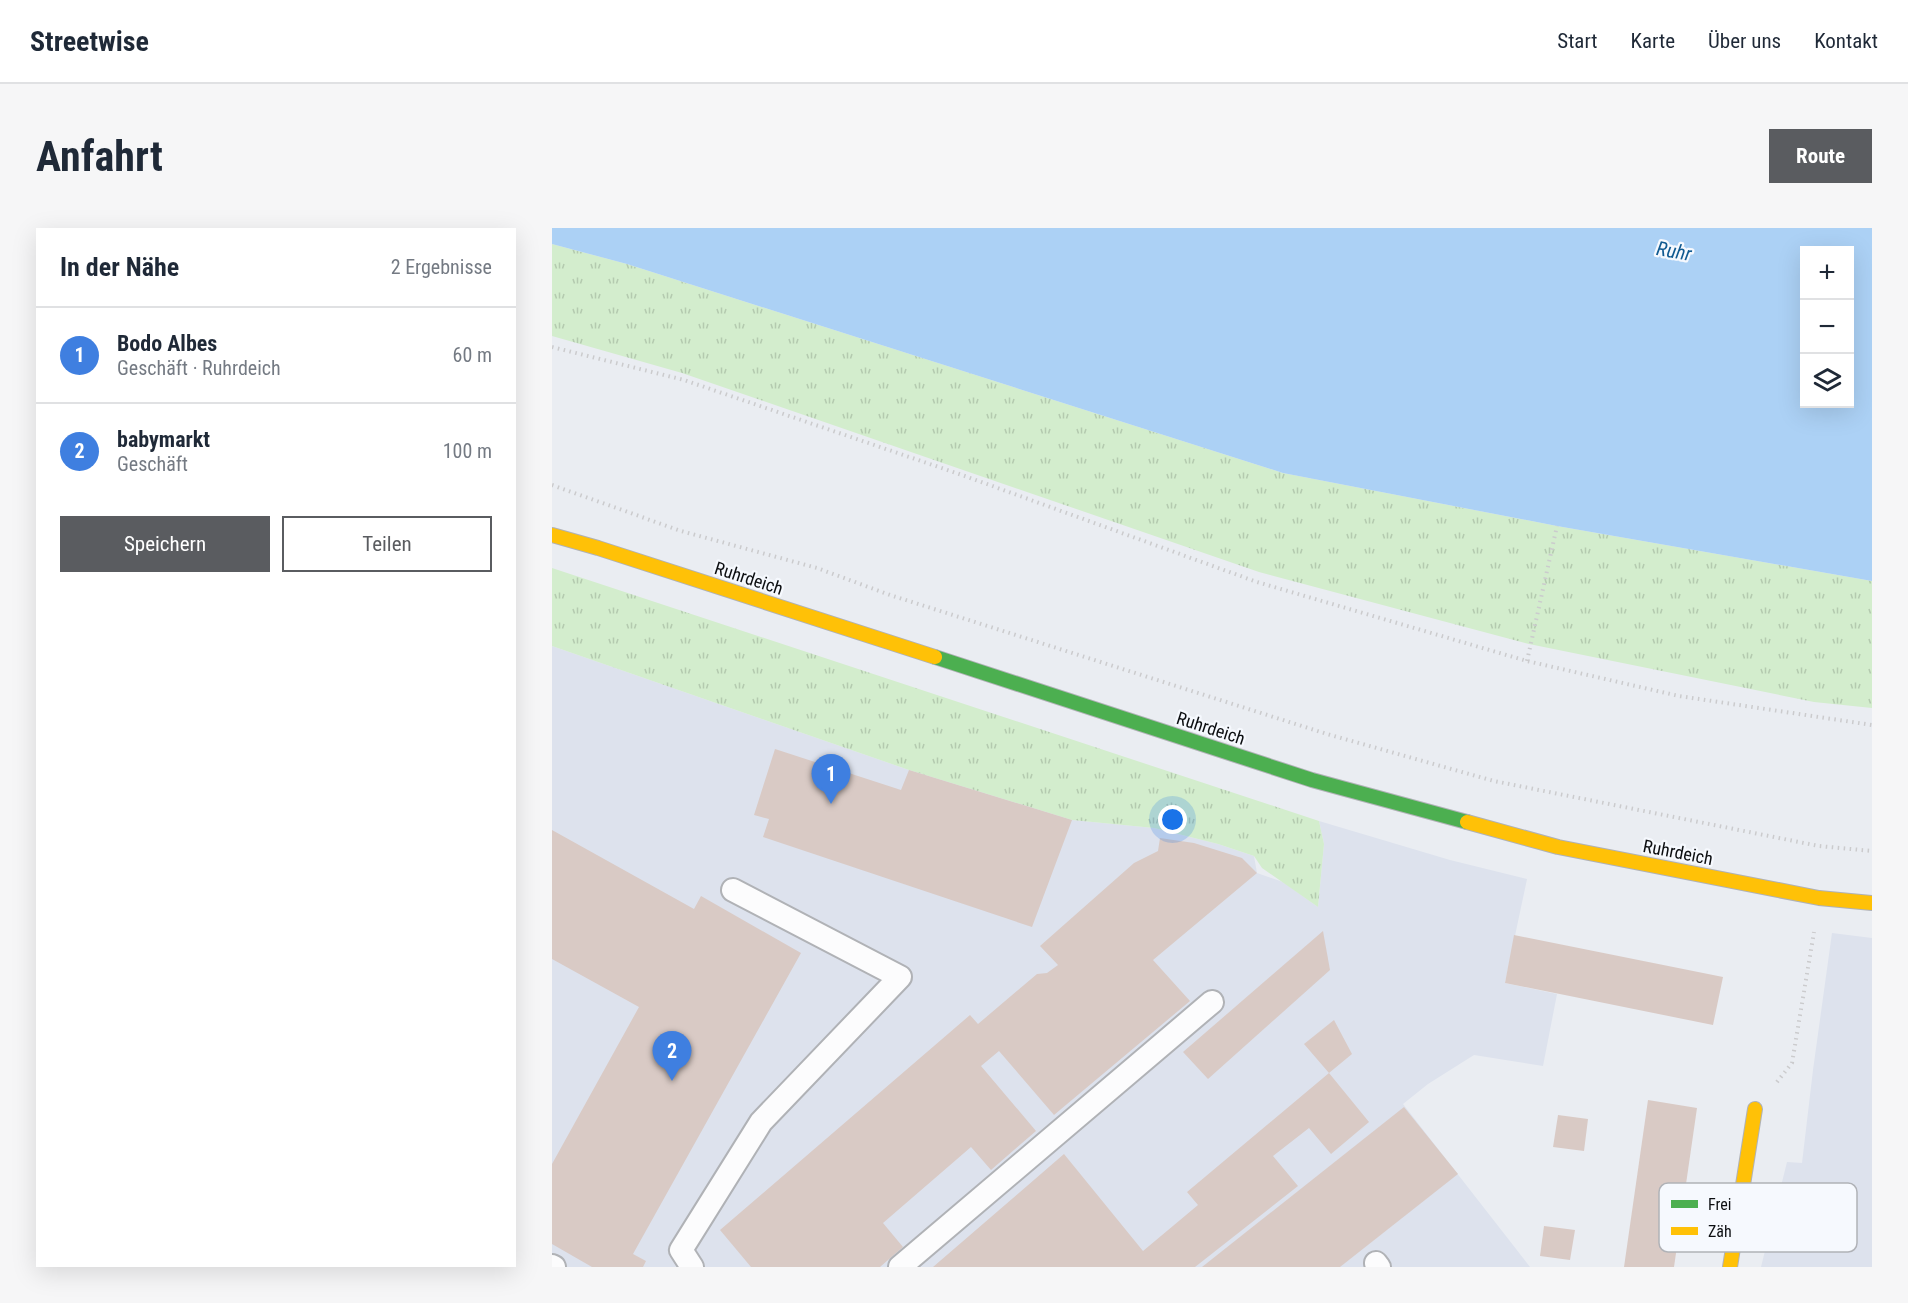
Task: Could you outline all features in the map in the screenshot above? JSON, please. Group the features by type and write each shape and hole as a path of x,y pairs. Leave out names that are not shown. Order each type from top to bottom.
{"main road":[{"name":"Ruhrdeich","path":"552,535 1312,780 1558,847 1819,898 1872,903"},
{"path":"1743,1183 1755,1108"},
{"path":"1730,1267 1732,1252"}],"lane":[{"path":"692,1267 681,1250 761,1122 900,977 733,890"},
{"path":"900,1267 1212,1002"}],"path":[{"path":"552,347 684,380 962,475 1257,582 1527,661 1679,696 1872,725"},
{"path":"552,485 681,531 817,568 890,595 1327,734 1494,781 1819,846 1872,851"},
{"path":"1527,661 1557,526"},
{"path":"1755,1108 1792,1063 1819,898"}],"shaded area":[{"path":"552,646 909,770 1072,820 1154,828 1218,844 1254,856 1257,873 1283,882 1318,907 1324,844 1319,821 1450,860 1527,879 1505,983 1557,994 1543,1066 1474,1055 1428,1084 1403,1104 1530,1267 552,1267"},
{"path":"1832,933 1872,938 1872,1267 1761,1267 1765,1252 1857,1252 1857,1183 1782,1183 1787,1162 1802,1163"}],"green space":[{"path":"552,244 627,264 1283,473 1557,526 1872,581 1872,708 1814,702 1529,644 1259,572 682,373 552,336"},
{"path":"552,568 1319,821 1324,844 1318,907 1262,868 1254,856 1218,844 1154,828 1072,820 909,770 552,646"}],"water":[{"name":"Ruhr","path":"552,228 1872,228 1872,581 1557,526 1283,473 627,264 552,244"}],"building":[{"path":"775,749 901,790 909,770 1072,820 1032,927 763,837 769,819 754,815"},
{"path":"552,830 694,909 701,896 801,953 633,1254 646,1261 643,1267 592,1267 552,1244 552,1164 639,1007 552,959"},
{"path":"1160,838 1194,843 1242,858 1257,873 1153,960 1190,1001 1054,1115 999,1051 981,1066 1036,1131 991,1170 971,1147 883,1223 903,1247 880,1267 751,1267 720,1230 970,1015 978,1024 1037,974 1047,973 1058,965 1040,946 1134,863 1158,851"},
{"path":"1323,931 1330,970 1208,1079 1183,1052"},
{"path":"1514,935 1723,977 1713,1025 1505,983"},
{"path":"1334,1020 1352,1054 1329,1073 1304,1044"},
{"path":"1329,1073 1369,1122 1331,1154 1309,1128 1273,1156 1298,1186 1195,1267 933,1267 1064,1154 1143,1251 1198,1205 1187,1192"},
{"path":"1648,1100 1697,1108 1686,1183 1659,1183 1659,1252 1676,1252 1674,1267 1624,1267"},
{"path":"1404,1107 1458,1174 1340,1267 1202,1267"},
{"path":"1558,1115 1588,1119 1584,1151 1553,1147"},
{"path":"1544,1226 1575,1230 1570,1260 1540,1256"}],"traffic: fast":[{"path":"935,657 1312,780 1467,822"}],"traffic: slow":[{"path":"552,535 935,657"},
{"path":"1467,822 1558,847 1819,898 1872,903"},
{"path":"1743,1183 1755,1109"},
{"path":"1730,1267 1732,1252"}],"place":[{"name":"Bodo Albes","path":"831,804"},
{"name":"babymarkt","path":"672,1081"}]}
